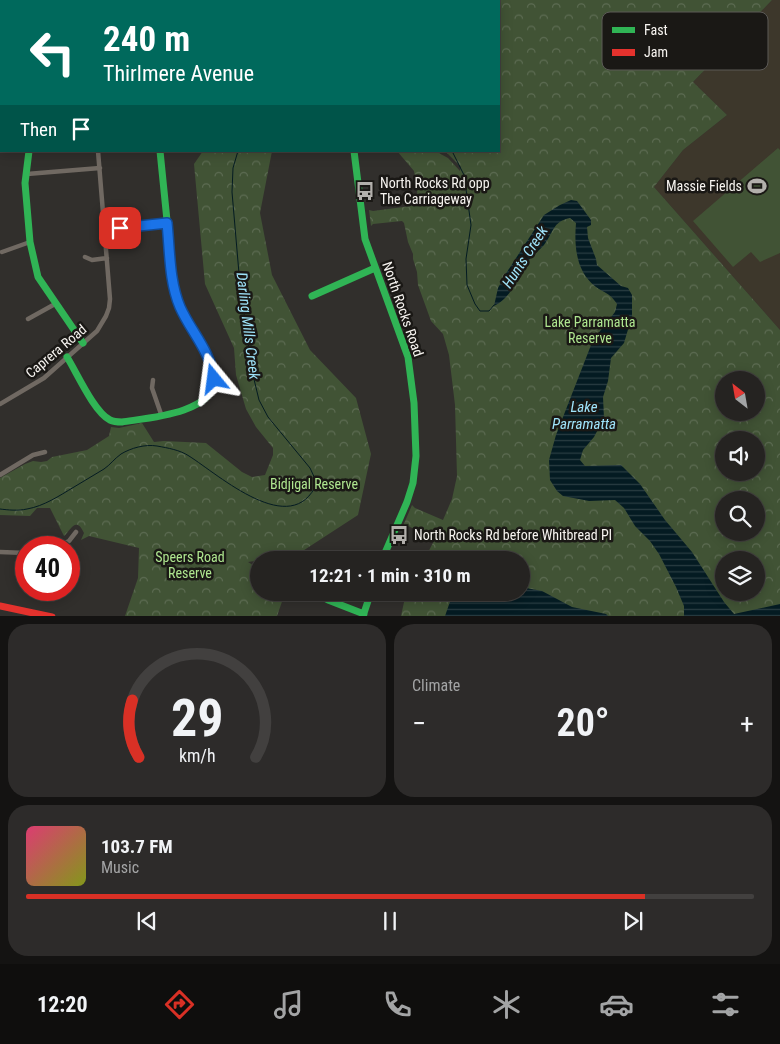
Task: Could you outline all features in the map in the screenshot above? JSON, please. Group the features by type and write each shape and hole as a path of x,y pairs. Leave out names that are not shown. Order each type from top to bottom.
{"street":[{"path":"29,152 25,183 30,242 38,277 83,343"},
{"name":"Caprera Road","path":"0,404 44,378 67,358 102,324 109,308 110,298 98,152"},
{"path":"67,358 99,410 109,420 114,422 177,411 202,402 211,392 214,379 207,354 180,308 174,290 160,152"},
{"name":"North Rocks Road","path":"354,152 364,232 375,268 408,356 414,403 416,456 414,476 410,493 386,551"},
{"path":"27,174 100,168"},
{"path":"105,229 167,223"},
{"path":"2,252 30,242"},
{"path":"85,257 92,260 107,258"},
{"path":"312,296 375,268"},
{"path":"28,318 55,304"},
{"path":"153,380 152,388 161,414"},
{"path":"0,475 33,455 44,452"},
{"path":"73,536 76,532"},
{"path":"0,552 15,553"},
{"path":"330,601 364,615 368,601"},
{"path":"0,606 52,616"}],"shaded area":[{"path":"772,0 780,0 780,330 654,187 683,150 727,115 693,82 705,70 768,70 768,12 760,12"}],"green space":[{"name":"Lake Parramatta Reserve","path":"500,0 772,0 760,12 602,12 602,70 705,70 693,82 727,115 683,150 654,187 780,330 780,616 401,616 404,601 530,601 530,551 429,551 435,539 408,526 403,526 412,505 443,520 452,499 457,476 455,405 449,355 443,334 431,321 418,285 413,254 404,223 402,221 373,224 371,226 369,210 411,206 418,198 414,171 398,152 437,152 448,158 460,171 461,167 446,152 500,152"},
{"name":"Massie Fields","path":"778,148 780,150 780,253 760,262 751,252 733,267 693,221"},
{"name":"Bidjigal Reserve","path":"202,152 272,152 260,213 272,275 310,350 356,398 371,454 358,515 303,551 250,551 250,562 248,562 250,563 250,601 282,601 277,616 125,616 138,578 139,548 89,536 81,540 84,533 78,525 73,526 64,536 50,508 37,508 30,516 0,515 0,478 33,461 47,461 52,457 87,450 109,436 111,427 119,428 142,423 154,442 206,443 242,472 252,477 265,475 273,455 273,448 256,427 246,409 236,375 234,348 205,284 194,164"}],"water":[{"name":"Lake Parramatta","path":"571,200 577,201 591,220 591,225 587,227 588,238 597,265 621,286 628,288 632,295 632,316 624,343 611,358 608,381 603,397 604,418 594,437 583,450 580,460 585,466 621,465 640,484 665,520 692,552 715,588 715,601 723,601 734,614 780,604 780,616 684,616 684,606 659,554 650,541 635,526 624,508 615,500 589,501 563,496 557,491 550,480 549,460 556,435 593,340 615,312 617,304 610,296 589,281 584,274 576,249 576,223 570,218 556,225 544,245 530,259 511,291 501,302 494,306 498,288 505,275 544,215"},
{"path":"530,589 542,591 572,607 608,616 445,616 450,601 530,601"}],"waterway":[{"name":"Darling Mills Creek","path":"0,509 24,510 45,503 104,469 121,454 143,446 170,448 185,454 236,488 273,505 291,506 306,499 317,483 310,468 268,417 259,400 252,371 240,285 232,192 233,168 238,152"},
{"name":"Hunts Creek","path":"452,152 464,175 471,225 466,259 467,285 480,311 489,311 494,305"}],"traffic: fast":[{"path":"29,152 25,183 30,242 38,277 83,343"},
{"path":"67,357 92,401 104,416 113,421 122,422 176,412 202,401 210,392 214,381 214,372 204,348 184,313 174,290 160,152"},
{"path":"354,152 365,239 408,357 414,403 416,456 413,483 386,551"},
{"path":"312,296 375,268"},
{"path":"331,601 364,614"},
{"path":"363,616 368,601"}],"traffic: jam":[{"path":"0,606 47,616"}],"place":[{"name":"Massie Fields","path":"757,186"},
{"name":"North Rocks Rd opp The Carriageway","path":"365,191"},
{"name":"North Rocks Rd before Whitbread Pl","path":"399,535"}],"route":[{"path":"120,228 167,223 174,290 180,308 207,354 214,379"}],"park label":[{"name":"Speers Road Reserve","path":"190,566"}]}
